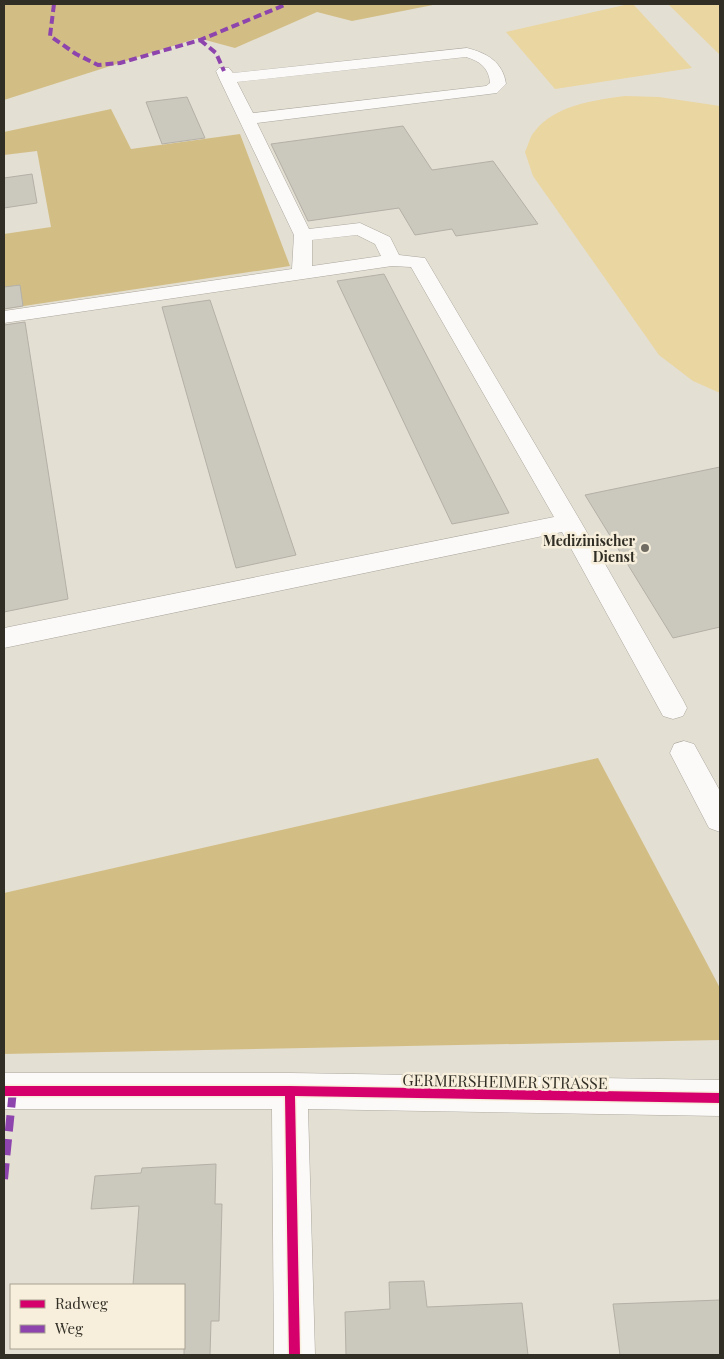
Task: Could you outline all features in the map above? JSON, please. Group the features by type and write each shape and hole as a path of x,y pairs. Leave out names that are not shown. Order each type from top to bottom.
{"street":[{"path":"247,118 491,90 498,84 498,75 486,59 467,52 225,75 303,235 302,273"},
{"path":"303,235 360,229 383,241 392,260"},
{"path":"4,317 392,260 418,262 569,522 673,708"},
{"path":"4,638 569,522"},
{"path":"684,753 720,819"},
{"name":"GERMERSHEIMER STRASSE","path":"4,1091 290,1091 720,1098"},
{"path":"290,1091 294,1355"}],"shaded area":[{"path":"4,4 438,4 352,21 317,12 235,48 198,38 4,100"},
{"path":"633,4 692,68 555,89 506,32"},
{"path":"668,4 720,4 720,55"},
{"path":"625,96 659,97 720,106 720,393 693,381 659,355 533,176 525,152 533,133 553,115 576,105"},
{"path":"111,109 131,149 240,134 290,266 4,309 4,234 51,227 37,151 4,155 4,132"},
{"path":"598,758 720,988 720,1040 4,1054 4,893"}],"building":[{"path":"187,97 205,138 162,144 146,102"},
{"path":"403,126 432,170 493,161 538,224 456,236 452,229 415,235 399,208 308,221 271,144"},
{"path":"32,174 37,203 4,208 4,178"},
{"path":"384,274 509,513 452,524 337,281"},
{"path":"20,285 23,306 4,309 4,287"},
{"path":"210,300 296,555 236,568 162,307"},
{"path":"25,322 68,599 4,612 4,325"},
{"name":"Medizinischer Dienst","path":"720,467 720,627 673,638 585,495"},
{"path":"216,1164 215,1204 222,1204 219,1321 211,1321 210,1355 184,1355 185,1284 133,1284 139,1206 91,1209 95,1176 141,1173 142,1168"},
{"path":"424,1281 427,1307 522,1303 528,1355 346,1355 345,1312 390,1309 389,1282"},
{"path":"720,1300 720,1355 620,1355 613,1304"}],"marked path":[{"path":"54,4 50,36 76,54 98,65 120,63 200,40 287,4"},
{"path":"200,40 216,53 224,71"},
{"path":"4,1179 13,1090"}],"cycle path":[{"path":"4,1091 290,1091 720,1098"},
{"path":"290,1091 294,1355"}],"place":[{"name":"Medizinischer Dienst","path":"645,548"}]}
